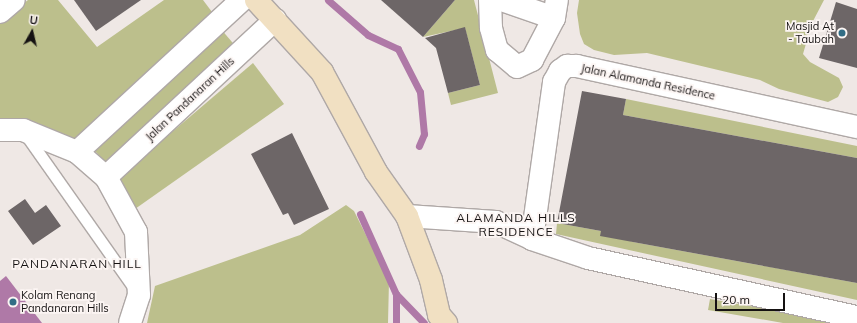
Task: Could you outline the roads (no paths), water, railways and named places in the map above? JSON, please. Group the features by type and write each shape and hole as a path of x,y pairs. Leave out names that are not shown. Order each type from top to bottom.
{"main road":[{"path":"256,0 322,72 376,172 407,216 431,280 441,320"}],"street":[{"path":"0,12 14,0"},
{"path":"77,152 242,0"},
{"path":"490,0 491,28 497,50 517,67 532,60 556,9 502,0"},
{"name":"Jalan Pandanaran Hills","path":"106,177 275,20"},
{"name":"Jalan Alamanda Residence","path":"532,239 554,82 560,71 566,66 577,66 857,127"},
{"path":"0,130 23,130 77,152 106,177 136,232 139,295 130,323"},
{"path":"407,216 496,222 532,239 588,258 857,318"}],"lane":[{"path":"23,130 139,295"}],"waterway":[{"path":"328,0 368,35 398,49 420,92 424,134 419,146"},
{"path":"360,214 396,294 396,323"},
{"path":"396,294 424,323"}],"place":[{"name":"Masjid At - Taubah","path":"842,33"},
{"name":"Kolam Renang Pandanaran Hills","path":"13,302"}],"district":[{"name":"ALAMANDA HILLS RESIDENCE","path":"516,225"},
{"name":"PANDANARAN HILL","path":"77,264"}]}
